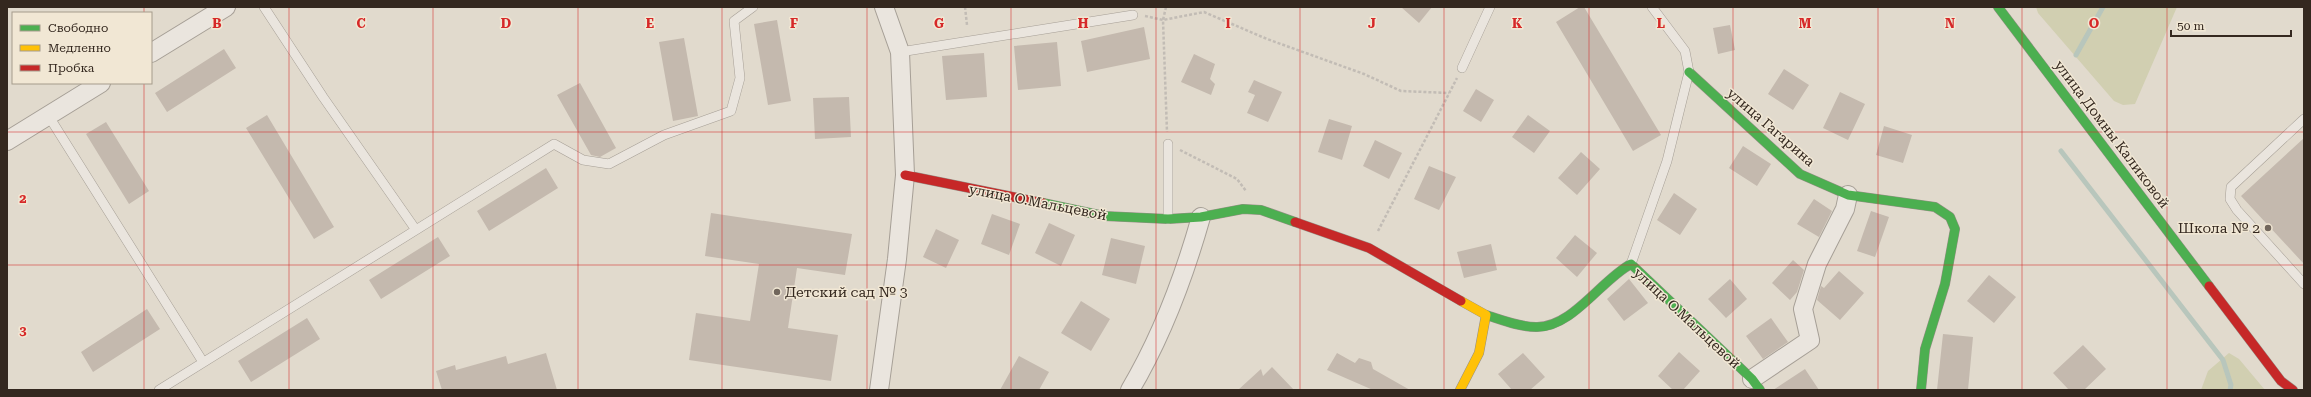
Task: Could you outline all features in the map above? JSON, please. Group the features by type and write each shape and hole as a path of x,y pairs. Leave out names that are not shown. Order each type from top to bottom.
{"street":[{"path":"152,52 226,7"},
{"path":"879,390 897,259 904,175 900,52 884,7"},
{"name":"улица Домны Каликовой","path":"1998,7 2281,381 2293,390"},
{"name":"улица Гагарина","path":"1689,72 1800,174 1848,195 1936,207 1950,217 1956,230 1945,284 1925,349 1921,390"},
{"path":"7,141 99,84"},
{"name":"улица О.Мальцевой","path":"904,175 1104,216 1168,219 1201,217 1220,212 1243,209 1261,210 1369,248 1486,315 1525,326 1545,327 1562,321 1620,270 1631,264 1756,384"},
{"path":"1756,384 1810,340 1803,309 1817,264 1845,209 1848,195"},
{"path":"1130,390 1150,356 1186,268 1201,217"},
{"path":"1460,390 1479,353 1486,315"}],"lane":[{"path":"264,7 323,97 416,230"},
{"path":"159,390 495,179 554,144 583,160 609,164 664,135 731,111 740,78 734,22 753,7"},
{"path":"1462,68 1490,7"},
{"path":"1631,264 1668,161 1689,72 1685,51 1652,7"},
{"path":"900,52 1133,15"},
{"path":"48,115 203,362"},
{"path":"2304,120 2231,187 2230,199 2237,210 2304,284"},
{"path":"1168,144 1168,219"}],"path":[{"path":"965,7 967,25"},
{"path":"1166,7 1163,20 1168,144 1237,179 1261,210"},
{"path":"1133,15 1163,20 1204,12 1267,39 1364,74 1401,91 1449,93"},
{"path":"1369,248 1462,68"}],"shaded area":[{"path":"2036,7 2177,7 2135,104 2123,105 2114,101 2038,13"},
{"path":"2229,353 2239,359 2265,390 2201,390 2208,371"}],"building":[{"path":"1401,7 1432,7 1419,23"},
{"path":"1580,7 1584,7 1661,135 1633,151 1556,22"},
{"path":"777,20 791,101 768,105 754,24"},
{"path":"1730,25 1735,50 1718,54 1713,28"},
{"path":"1144,27 1150,59 1087,72 1081,41"},
{"path":"684,38 698,116 673,121 659,42"},
{"path":"1057,42 1061,86 1018,90 1014,46"},
{"path":"224,49 236,68 167,112 155,93"},
{"path":"984,53 987,97 946,100 942,56"},
{"path":"1194,54 1215,64 1210,79 1215,84 1211,95 1181,82"},
{"path":"1784,69 1809,85 1793,110 1768,94"},
{"path":"1254,80 1282,92 1268,122 1247,113 1255,95 1248,92"},
{"path":"580,83 616,148 600,157 591,155 557,95"},
{"path":"1476,89 1494,100 1481,122 1463,111"},
{"path":"1840,92 1865,104 1848,140 1823,128"},
{"path":"849,97 851,137 815,139 813,98"},
{"path":"267,115 334,227 314,239 246,128"},
{"path":"1528,115 1550,131 1534,153 1512,137"},
{"path":"1329,119 1352,126 1342,160 1318,152"},
{"path":"106,122 149,191 129,204 86,134"},
{"path":"1884,126 1912,135 1903,163 1876,155"},
{"path":"2304,138 2304,264 2241,196"},
{"path":"1375,140 1402,153 1389,179 1363,166"},
{"path":"1743,146 1771,164 1757,186 1729,168"},
{"path":"1581,152 1600,169 1577,195 1558,178"},
{"path":"1429,166 1456,177 1439,210 1414,199"},
{"path":"546,168 558,188 489,231 477,211"},
{"path":"1674,193 1697,209 1680,235 1657,220"},
{"path":"1814,199 1832,211 1819,237 1797,224"},
{"path":"1871,211 1889,217 1875,257 1857,251"},
{"path":"711,213 852,234 845,275 797,268 788,328 838,335 831,381 689,360 696,313 750,321 759,264 705,256"},
{"path":"992,214 1020,224 1009,255 981,244"},
{"path":"1049,223 1075,235 1061,266 1035,253"},
{"path":"936,229 959,240 946,268 923,257"},
{"path":"1575,235 1597,253 1577,277 1556,258"},
{"path":"438,237 450,256 381,299 369,280"},
{"path":"1111,238 1145,246 1136,284 1102,275"},
{"path":"1491,244 1497,270 1464,278 1457,252"},
{"path":"1793,260 1804,270 1797,292 1790,300 1772,283"},
{"path":"1839,271 1864,293 1840,320 1817,300 1821,286 1824,288"},
{"path":"1989,275 2016,297 1994,323 1967,301"},
{"path":"1629,279 1648,303 1624,321 1607,299"},
{"path":"1730,279 1747,299 1726,318 1708,299"},
{"path":"1081,301 1110,319 1091,351 1061,333"},
{"path":"147,309 160,329 93,372 81,352"},
{"path":"307,318 320,339 251,382 238,361"},
{"path":"1771,318 1788,342 1763,359 1746,336"},
{"path":"1943,334 1973,337 1968,390 1937,390"},
{"path":"2083,345 2106,369 2084,390 2069,390 2053,373"},
{"path":"1679,352 1700,371 1683,390 1673,390 1658,376"},
{"path":"546,353 557,390 442,390 436,371 455,365 456,370 506,356 508,364"},
{"path":"1337,353 1355,363 1359,358 1371,362 1373,369 1410,390 1373,390 1327,370"},
{"path":"1523,353 1545,377 1530,390 1512,390 1498,374"},
{"path":"1019,356 1049,372 1039,390 1000,390"},
{"path":"1272,367 1294,390 1238,390 1261,369 1263,376"},
{"path":"1805,369 1819,390 1773,390"}],"waterway":[{"path":"2076,55 2103,7"},
{"path":"2061,151 2223,360 2231,385 2230,390"}],"traffic: fast":[{"path":"1998,7 2209,286"},
{"path":"1689,72 1800,174 1848,195 1935,207 1950,217 1955,229 1945,284 1925,349 1921,390"},
{"path":"1043,203 1104,216 1168,219 1201,217 1243,209 1261,210 1295,222"},
{"path":"1486,315 1523,326 1536,327 1549,325 1562,320 1574,312 1620,271 1631,264 1752,379 1760,390"}],"traffic: slow":[{"path":"1460,390 1479,353 1486,315 1461,301"}],"traffic: jam":[{"path":"905,175 1043,203"},
{"path":"1295,222 1369,248 1461,301"},
{"path":"2209,286 2281,381 2293,390"}],"place":[{"name":"Школа № 2","path":"2268,228"},
{"name":"Детский сад № 3","path":"777,292"}]}
